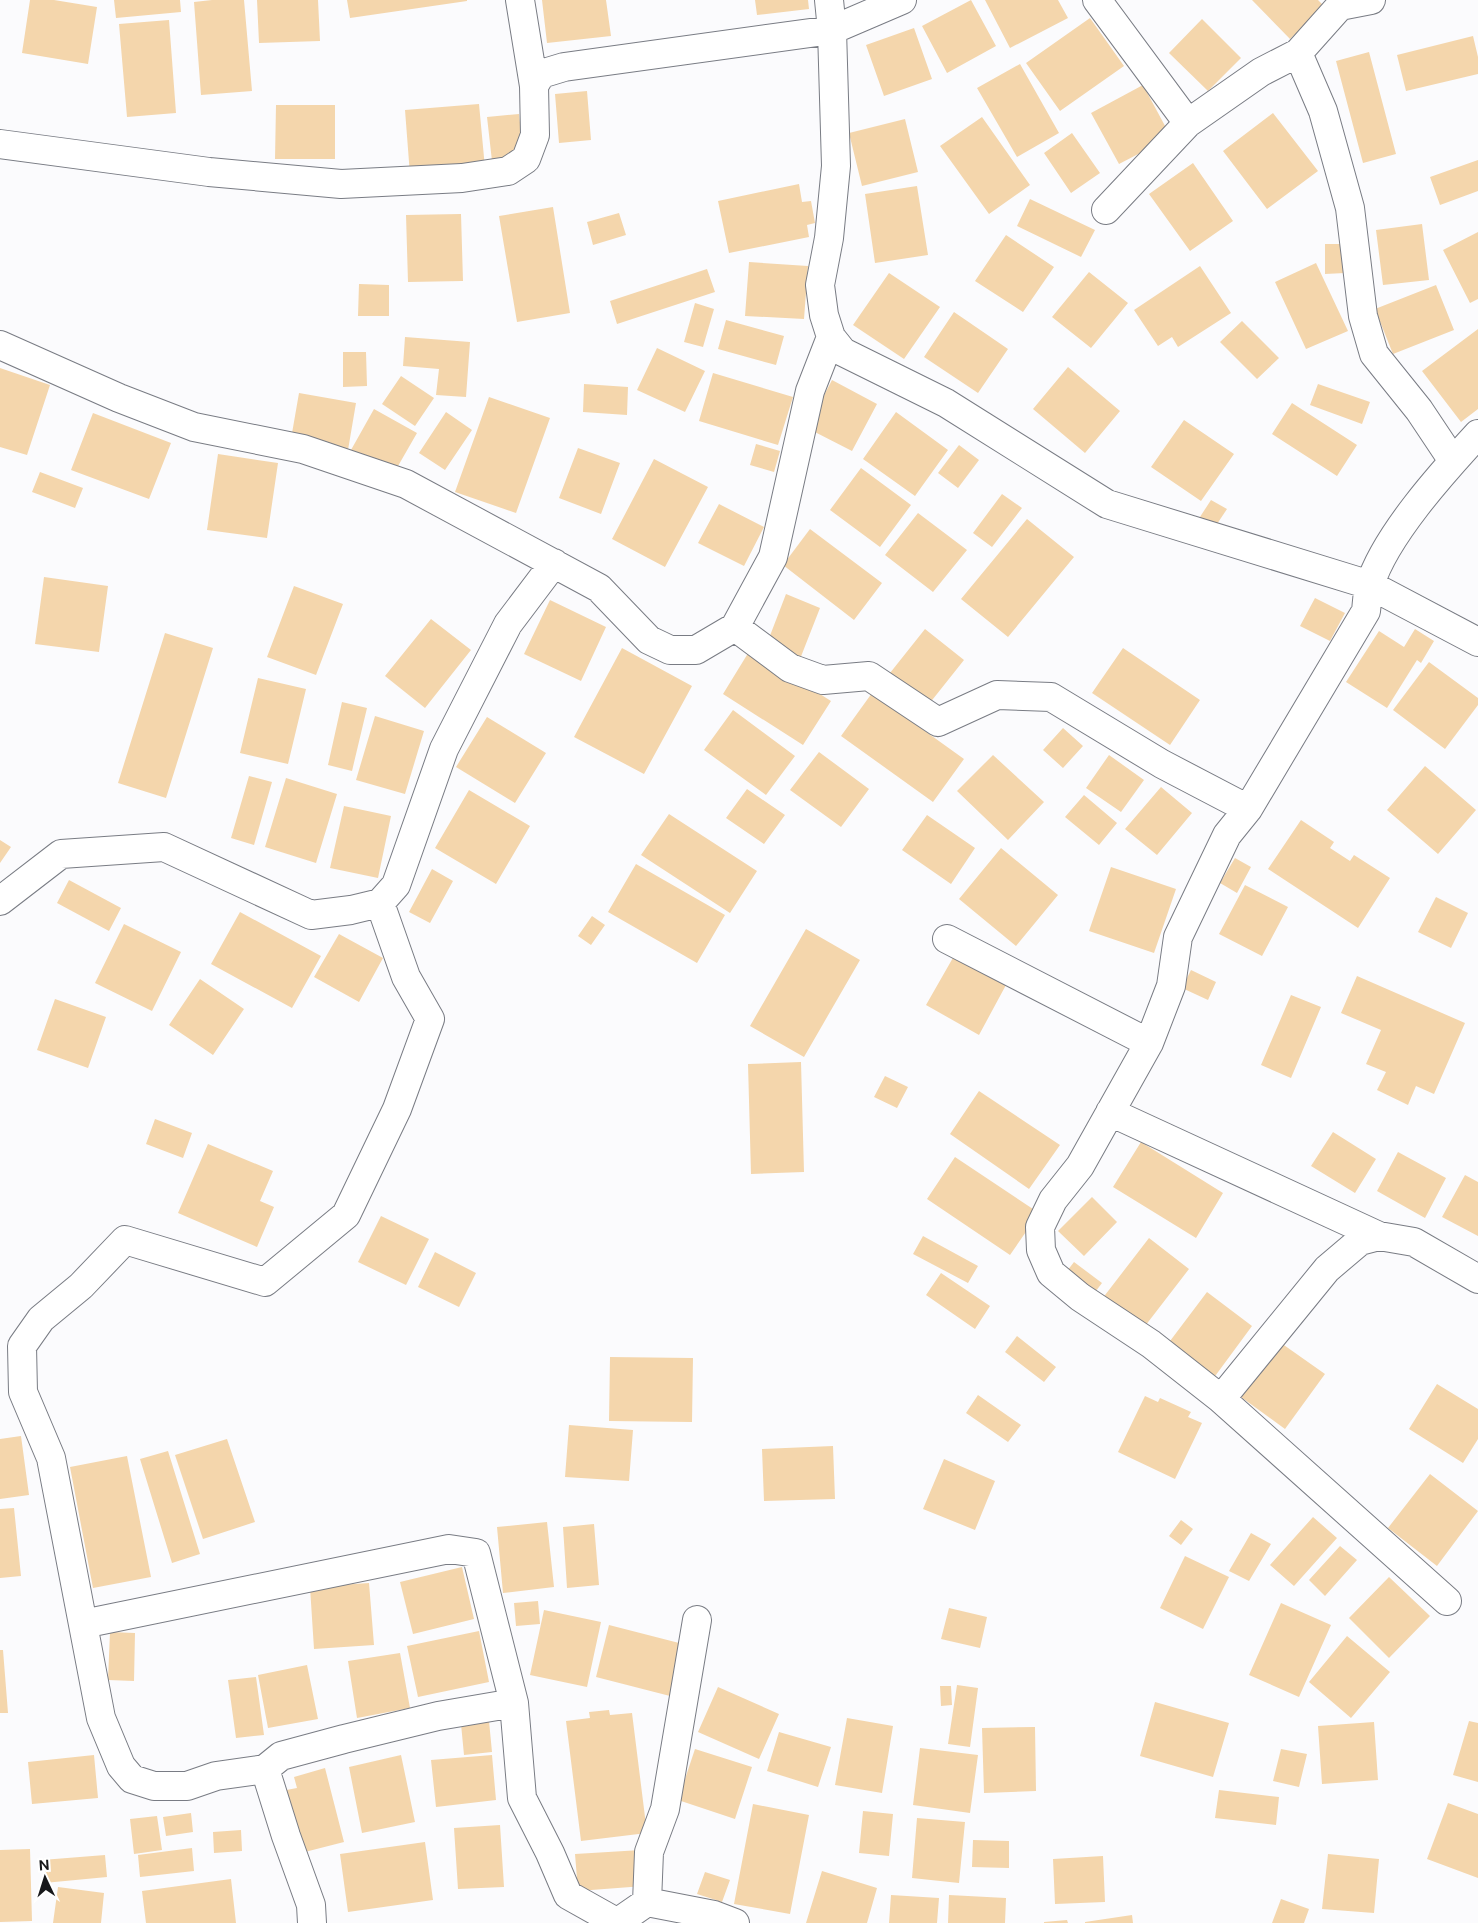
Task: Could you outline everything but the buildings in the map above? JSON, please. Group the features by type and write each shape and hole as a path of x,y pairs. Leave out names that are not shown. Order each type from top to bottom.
{"street":[{"path":"0,144 209,172 341,184 462,178 508,171 526,159 535,135 534,86 520,0"},
{"path":"829,0 832,30 836,166 829,238 820,285 824,315 831,337 843,352 946,403 1107,504 1370,585 1478,642"},
{"path":"534,86 541,74 564,67 832,30 902,0"},
{"path":"1097,0 1188,123"},
{"path":"1106,210 1188,123 1260,72 1298,53 1340,6 1371,0"},
{"path":"1298,53 1323,111 1350,208 1363,316 1374,354 1419,410 1469,449 1389,544 1370,585 1366,611 1248,809 1227,835 1178,937 1171,986 1149,1043 1080,1166 1053,1200 1040,1227 1042,1250 1051,1273 1080,1297 1150,1344 1221,1399 1447,1600"},
{"path":"0,345 119,398 194,427 303,449 406,484 599,588 650,640 670,650 696,650 734,627 773,557 810,391 831,337"},
{"path":"0,901 61,854 164,847 310,915 351,910 380,903 396,884 444,749 508,624 554,563"},
{"path":"734,627 790,668 822,680 869,676 938,722 997,694 1051,697 1162,764 1248,809"},
{"path":"380,903 406,977 430,1019 397,1109 346,1216 264,1282 125,1240 81,1286 41,1318 22,1346 12,1388 51,1458 101,1718 121,1766 132,1779 154,1786 187,1786 216,1776 265,1769 280,1756 438,1716 514,1703"},
{"path":"947,939 1149,1043"},
{"path":"1110,1112 1380,1236 1414,1242 1478,1279"},
{"path":"1221,1399 1327,1270 1360,1241 1380,1236"},
{"path":"83,1624 449,1549 476,1552 514,1703 522,1798 550,1853 568,1895 618,1922 647,1902 714,1915 736,1923"},
{"path":"647,1902 649,1852 664,1809 697,1620"},
{"path":"265,1769 286,1836 311,1905 312,1923"}]}
